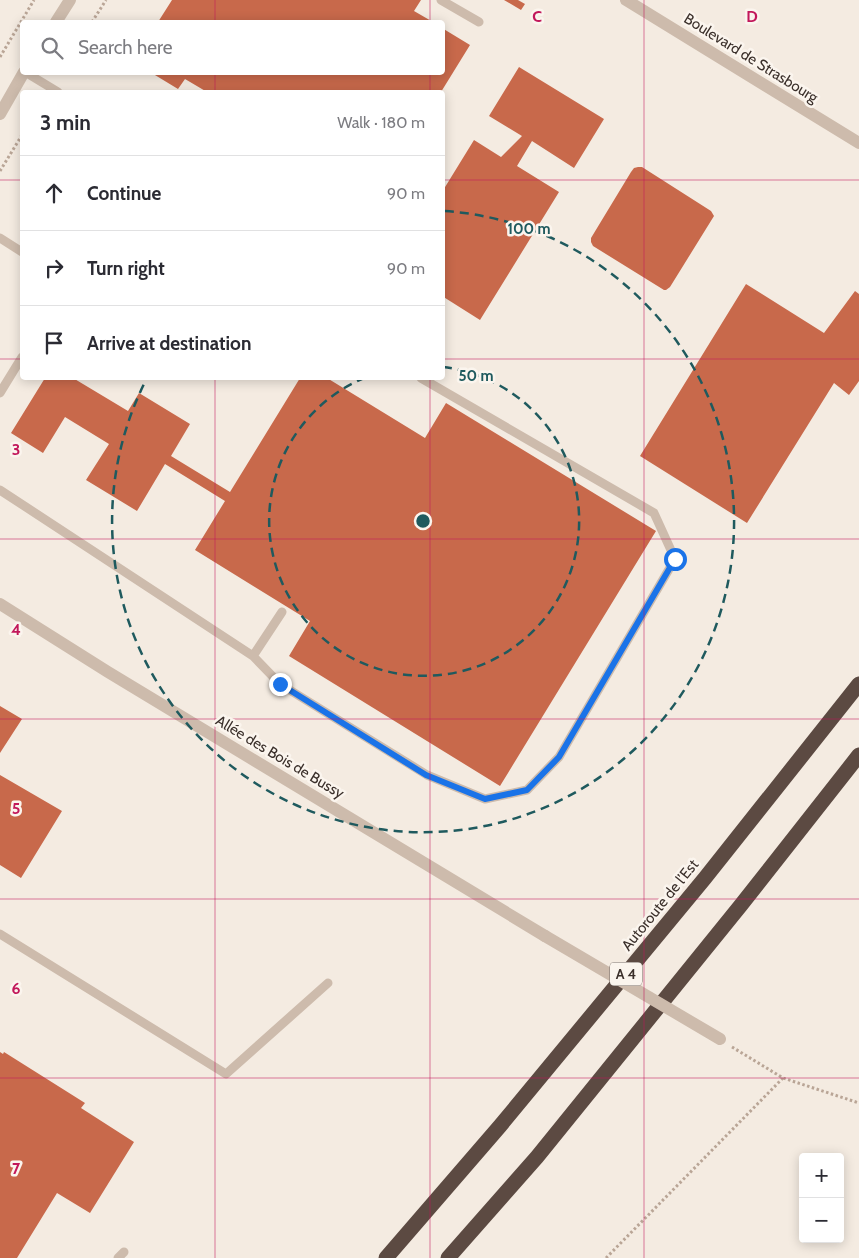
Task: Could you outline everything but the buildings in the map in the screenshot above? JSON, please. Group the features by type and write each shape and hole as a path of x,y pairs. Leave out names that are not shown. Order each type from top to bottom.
{"highway":[{"name":"Autoroute de l’Est","path":"386,1258 500,1126 699,885 859,684"},
{"path":"448,1258 537,1157 741,905 859,755"}],"street":[{"path":"57,20 70,0"},
{"name":"Boulevard de Strasbourg","path":"626,0 859,143"},
{"path":"0,114 23,75"},
{"name":"Allée des Bois de Bussy","path":"0,604 125,682 545,936 720,1039"}],"lane":[{"path":"441,0 479,22"},
{"path":"30,75 55,90"},
{"path":"0,238 20,251"},
{"path":"0,393 20,360"},
{"path":"0,490 253,656 280,684 426,775 485,799 527,790 559,757 675,559 654,513 424,380"},
{"path":"253,656 282,612"},
{"path":"0,934 226,1074 328,983"}],"path":[{"path":"22,20 34,0"},
{"path":"93,20 106,0"},
{"path":"0,57 20,23"},
{"path":"0,171 20,138"},
{"path":"720,1039 783,1078 859,1103"},
{"path":"606,1258 783,1078"}],"route":[{"path":"280,684 426,775 485,799 527,790 559,757 675,559"}]}
